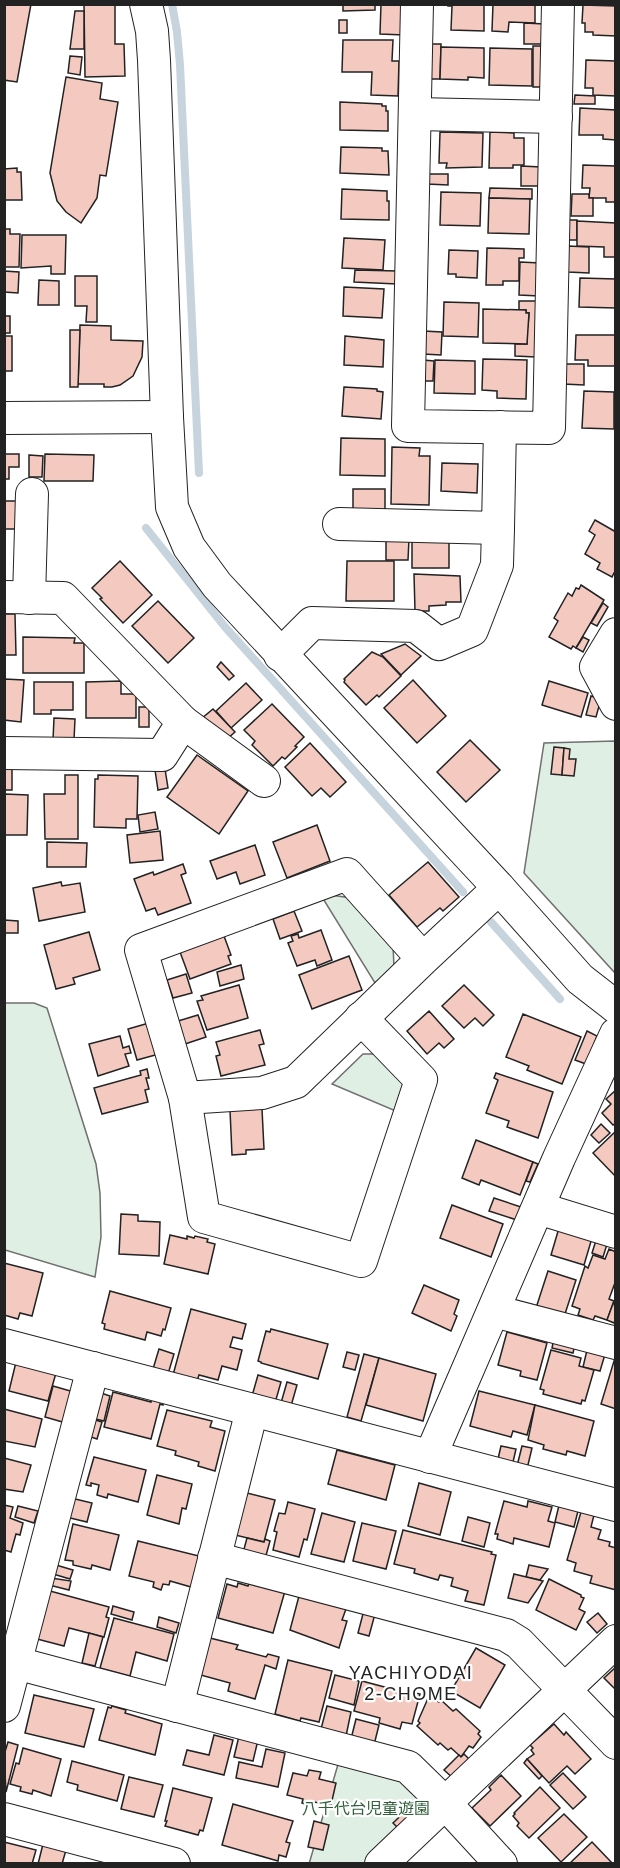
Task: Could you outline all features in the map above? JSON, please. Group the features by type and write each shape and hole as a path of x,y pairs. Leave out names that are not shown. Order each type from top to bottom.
{"street":[{"path":"146,4 152,31 154,60 166,417 172,507 189,547 217,585 280,655 499,888 580,979 615,1007"},
{"path":"417,4 408,426 500,428 549,428 558,4"},
{"path":"415,114 556,117"},
{"path":"4,418 166,417"},
{"path":"280,655 312,623 416,626 439,644 472,630 497,565 500,428"},
{"path":"32,494 17,598 63,598 183,722 264,781"},
{"path":"339,524 498,528"},
{"path":"615,634 596,667 615,704"},
{"path":"4,753 162,755 183,722"},
{"path":"361,1018 421,1080 361,1261 204,1216 185,1098 141,950 346,874 423,959"},
{"path":"185,1098 262,1093 296,1082 499,888"},
{"path":"430,1457 615,1034"},
{"path":"538,1208 615,1232"},
{"path":"494,1311 615,1343"},
{"path":"4,1345 615,1505"},
{"path":"4,1706 93,1368"},
{"path":"177,1706 252,1410"},
{"path":"214,1558 506,1635 519,1643 615,1743"},
{"path":"381,1863 615,1641"},
{"path":"16,1663 408,1767 501,1863"},
{"path":"4,1819 174,1863"}],"green space":[{"path":"615,741 615,973 524,873 544,743"},
{"path":"330,895 352,898 393,945 394,968 375,983 322,897"},
{"path":"5,1003 34,1003 47,1008 96,1164 100,1193 101,1237 95,1277 5,1250"},
{"path":"363,1054 386,1054 405,1075 398,1112 332,1084"},
{"name":"八千代台児童遊園","path":"339,1761 404,1777 421,1792 420,1808 364,1863 309,1864"}],"building":[{"path":"4,4 31,4 17,82 4,80"},
{"path":"84,4 115,4 115,44 124,44 125,76 85,77"},
{"path":"343,4 375,4 375,10 343,11"},
{"path":"381,4 404,4 404,35 380,34"},
{"path":"448,4 484,4 484,31 451,30 452,6"},
{"path":"493,4 535,4 535,23 509,22 508,32 492,31"},
{"path":"583,5 616,6 616,36 593,35 593,32 585,32 585,23 582,23"},
{"path":"75,11 84,11 84,49 70,49"},
{"path":"339,20 347,20 347,33 339,33"},
{"path":"524,23 545,24 544,44 524,44"},
{"path":"343,40 393,40 392,61 399,61 398,96 371,95 372,72 342,72"},
{"path":"430,44 441,44 440,79 429,79"},
{"path":"533,46 544,46 543,87 533,87"},
{"path":"441,47 484,48 484,78 440,79"},
{"path":"490,48 532,49 532,86 489,85"},
{"path":"70,56 82,57 80,75 68,73"},
{"path":"586,60 616,61 616,96 593,95 593,88 585,88"},
{"path":"66,77 102,83 100,99 118,102 106,176 100,175 97,198 81,223 66,212 57,201 50,173"},
{"path":"575,95 595,96 595,104 574,104"},
{"path":"340,102 386,106 388,131 340,130"},
{"path":"580,108 616,110 616,140 603,139 603,135 579,135"},
{"path":"440,132 483,133 482,167 446,168 447,163 439,163"},
{"path":"490,132 514,133 514,138 524,138 524,165 513,165 513,168 489,168"},
{"path":"341,147 382,148 382,151 388,151 389,175 340,173"},
{"path":"583,165 616,166 616,202 606,202 606,198 589,198 590,188 582,188"},
{"path":"521,166 541,167 541,186 521,186"},
{"path":"17,168 17,172 21,172 22,200 4,200 4,169"},
{"path":"428,174 448,174 448,185 427,184"},
{"path":"490,188 532,189 532,199 489,198"},
{"path":"342,189 387,191 389,220 341,219"},
{"path":"441,192 481,193 480,226 440,225"},
{"path":"572,194 589,194 589,198 593,198 593,216 571,216"},
{"path":"489,198 530,199 529,234 488,233"},
{"path":"567,220 577,220 577,240 567,240"},
{"path":"577,221 616,223 616,257 604,257 604,247 577,246"},
{"path":"4,229 10,229 10,234 20,234 19,267 4,267"},
{"path":"22,235 66,235 65,274 51,274 51,266 21,268"},
{"path":"344,238 385,240 383,270 342,268"},
{"path":"568,246 589,247 589,273 568,272"},
{"path":"487,248 524,249 524,258 519,258 519,281 503,281 503,285 486,285"},
{"path":"449,250 478,251 477,278 456,277 456,274 448,274"},
{"path":"520,262 540,263 539,296 519,295"},
{"path":"355,270 398,271 397,284 354,282"},
{"path":"4,271 19,272 18,293 4,292"},
{"path":"75,276 97,276 97,322 86,322 87,306 75,306"},
{"path":"580,278 616,279 616,308 579,307"},
{"path":"39,280 59,281 59,305 38,305"},
{"path":"344,287 384,289 382,318 343,316"},
{"path":"519,301 538,301 536,357 515,356 515,344 527,344 529,313 526,313 526,310 519,310"},
{"path":"444,302 479,303 478,337 443,336"},
{"path":"483,309 526,310 526,313 529,313 527,344 483,343"},
{"path":"4,316 10,316 10,333 4,333"},
{"path":"80,325 111,326 111,340 143,341 142,357 133,376 120,385 112,387 104,387 104,384 78,384"},
{"path":"70,330 80,330 78,387 70,387"},
{"path":"423,331 442,332 441,355 423,354"},
{"path":"576,335 616,335 616,366 588,366 588,360 575,360"},
{"path":"4,336 12,336 12,371 4,371"},
{"path":"345,336 384,340 383,367 344,365"},
{"path":"483,359 527,360 526,399 497,398 497,391 482,390"},
{"path":"423,360 434,361 433,381 423,381"},
{"path":"435,360 475,361 475,394 434,393"},
{"path":"564,364 584,364 584,385 563,384"},
{"path":"344,387 377,389 383,392 381,419 342,416"},
{"path":"584,391 614,392 614,429 582,428"},
{"path":"341,438 385,439 385,476 340,475"},
{"path":"392,447 420,448 419,456 430,456 429,505 391,504"},
{"path":"4,454 19,454 19,467 9,467 9,479 4,479"},
{"path":"45,454 94,455 93,481 44,481"},
{"path":"29,455 43,456 42,477 29,477"},
{"path":"442,463 478,464 477,493 441,491"},
{"path":"353,489 385,489 385,510 353,510"},
{"path":"4,501 17,501 17,529 4,529"},
{"path":"595,520 616,532 616,574 614,573 612,577 597,569 600,563 585,554 595,535 589,531"},
{"path":"386,539 409,539 408,560 386,560"},
{"path":"412,541 449,541 449,568 412,568"},
{"path":"120,561 152,595 123,623 92,588"},
{"path":"347,561 394,561 394,601 346,601"},
{"path":"414,574 460,576 461,602 446,602 446,605 429,606 429,611 415,611"},
{"path":"581,585 604,600 576,648 573,646 571,649 549,637 558,621 554,618 568,593 572,596 576,588 579,589"},
{"path":"158,601 194,638 168,663 132,626"},
{"path":"603,603 608,607 597,626 591,623"},
{"path":"4,614 15,614 16,655 4,655"},
{"path":"23,637 75,638 74,643 84,643 84,673 23,673"},
{"path":"583,637 589,640 583,652 576,648"},
{"path":"405,644 421,656 401,675 381,654"},
{"path":"372,652 383,657 401,676 379,697 377,695 366,705 344,682 344,679"},
{"path":"221,662 234,676 229,680 217,667"},
{"path":"4,679 24,680 21,722 4,720"},
{"path":"413,680 446,716 417,743 384,708"},
{"path":"121,681 121,694 136,694 136,718 86,718 86,682"},
{"path":"549,681 588,693 581,717 542,705"},
{"path":"34,682 73,682 73,710 51,710 51,714 34,714"},
{"path":"246,683 262,700 231,728 216,711"},
{"path":"591,696 601,699 596,717 586,715"},
{"path":"272,704 304,737 285,759 282,757 273,766 252,745 255,741 244,730"},
{"path":"139,707 149,707 149,727 139,727"},
{"path":"213,709 235,732 227,739 201,719"},
{"path":"54,718 75,719 74,740 53,740"},
{"path":"470,740 500,770 466,802 437,772"},
{"path":"310,743 346,782 330,797 321,788 312,796 285,767"},
{"path":"554,747 564,748 562,775 551,774"},
{"path":"564,748 570,749 569,759 576,759 574,776 562,775"},
{"path":"197,755 248,791 219,834 167,797"},
{"path":"4,768 12,769 12,790 4,790"},
{"path":"165,769 168,788 158,790 155,770"},
{"path":"65,775 78,775 78,839 45,839 44,794 65,794"},
{"path":"98,775 138,776 137,819 126,819 126,828 94,827 95,779 98,779"},
{"path":"4,794 28,795 27,835 4,835"},
{"path":"155,812 158,829 140,832 138,815"},
{"path":"317,825 330,861 287,878 273,842"},
{"path":"160,831 163,860 130,863 127,835"},
{"path":"47,842 87,843 86,867 47,867"},
{"path":"255,845 265,875 240,884 236,872 217,879 210,861"},
{"path":"428,862 459,897 443,911 440,908 417,927 389,895"},
{"path":"183,864 186,873 181,875 191,903 158,915 155,908 146,911 134,879 153,872 154,875"},
{"path":"61,882 62,886 80,883 85,912 39,921 33,888"},
{"path":"294,911 302,931 280,939 273,919"},
{"path":"4,920 18,921 18,933 4,933"},
{"path":"321,930 332,960 317,966 315,960 297,966 288,943 293,941 291,936 298,934 299,938"},
{"path":"89,932 100,970 73,978 75,984 56,989 44,945"},
{"path":"224,936 231,955 228,956 231,964 190,979 180,952"},
{"path":"349,956 362,990 312,1009 299,975"},
{"path":"241,965 244,979 220,986 217,972"},
{"path":"186,974 192,993 173,998 167,980"},
{"path":"239,985 248,1018 207,1030 197,1001 203,1000 201,996"},
{"path":"464,985 494,1015 483,1026 475,1018 464,1028 442,1006"},
{"path":"429,1011 454,1039 444,1048 439,1043 427,1054 407,1031"},
{"path":"523,1014 581,1037 562,1084 527,1070 529,1066 506,1057"},
{"path":"198,1015 206,1037 185,1044 178,1021"},
{"path":"149,1023 159,1054 137,1060 128,1029"},
{"path":"260,1030 264,1044 259,1045 265,1065 221,1076 216,1056 220,1055 216,1042"},
{"path":"587,1031 597,1036 586,1064 575,1060"},
{"path":"120,1036 123,1048 129,1046 131,1053 125,1054 129,1066 98,1076 89,1044"},
{"path":"147,1069 149,1078 146,1078 149,1089 145,1090 148,1102 102,1114 94,1088 141,1075 140,1071"},
{"path":"496,1073 553,1092 538,1138 507,1127 509,1121 486,1113 498,1080 494,1078"},
{"path":"616,1090 616,1123 613,1125 602,1113 611,1104 606,1099"},
{"path":"262,1109 264,1149 246,1150 246,1154 232,1155 230,1110"},
{"path":"601,1124 610,1133 599,1143 591,1135"},
{"path":"616,1131 616,1177 593,1153"},
{"path":"476,1140 533,1162 520,1195 481,1180 479,1185 462,1178"},
{"path":"533,1162 538,1164 530,1182 526,1181"},
{"path":"494,1198 521,1207 517,1220 489,1211"},
{"path":"452,1205 503,1224 491,1257 440,1238"},
{"path":"121,1214 138,1215 138,1221 160,1222 159,1256 119,1254"},
{"path":"559,1228 592,1238 584,1265 551,1255"},
{"path":"170,1235 187,1239 187,1236 194,1238 195,1236 208,1239 207,1242 215,1244 208,1274 164,1264"},
{"path":"597,1237 608,1241 603,1257 592,1253"},
{"path":"609,1249 616,1252 616,1280 609,1299 614,1301 607,1320 595,1316 593,1320 578,1315 580,1309 572,1306 585,1266 588,1268 593,1255 605,1259"},
{"path":"4,1263 43,1273 32,1316 20,1313 18,1319 4,1315"},
{"path":"548,1271 576,1280 564,1317 536,1308"},
{"path":"424,1285 459,1300 454,1314 457,1316 451,1331 412,1313"},
{"path":"110,1291 171,1308 161,1336 147,1332 145,1340 104,1329 105,1324 102,1323"},
{"path":"614,1301 616,1318 614,1323 607,1320"},
{"path":"191,1309 246,1324 242,1339 233,1337 230,1347 242,1350 237,1370 222,1366 218,1380 199,1375 197,1381 173,1375"},
{"path":"271,1329 328,1344 318,1379 258,1361 266,1331 270,1332"},
{"path":"507,1332 547,1343 537,1380 520,1376 521,1371 498,1365"},
{"path":"554,1338 575,1344 573,1353 552,1348"},
{"path":"588,1346 606,1351 600,1371 583,1367"},
{"path":"159,1349 174,1354 168,1374 153,1369"},
{"path":"551,1350 581,1358 579,1366 594,1370 585,1401 582,1400 581,1404 543,1394 544,1390 540,1389"},
{"path":"347,1352 359,1355 355,1370 343,1367"},
{"path":"364,1354 379,1358 361,1421 347,1417"},
{"path":"379,1358 436,1374 423,1421 366,1405"},
{"path":"614,1361 616,1362 616,1409 601,1404"},
{"path":"16,1362 56,1373 48,1401 9,1391"},
{"path":"258,1375 281,1382 275,1403 252,1396"},
{"path":"287,1382 297,1385 291,1406 281,1403"},
{"path":"53,1386 74,1392 66,1423 45,1417"},
{"path":"479,1391 535,1405 527,1435 513,1431 511,1437 470,1426"},
{"path":"98,1392 110,1396 104,1421 91,1418"},
{"path":"113,1392 151,1402 152,1396 164,1399 163,1405 160,1404 151,1439 104,1427"},
{"path":"535,1405 594,1421 585,1456 567,1451 566,1455 543,1449 544,1445 528,1440"},
{"path":"4,1409 42,1419 35,1447 4,1441"},
{"path":"167,1410 212,1421 210,1427 225,1431 215,1471 198,1466 199,1462 175,1455 176,1451 157,1446"},
{"path":"92,1419 102,1422 97,1439 88,1436"},
{"path":"501,1446 516,1449 513,1462 498,1459"},
{"path":"522,1446 532,1448 527,1469 517,1466"},
{"path":"337,1450 395,1465 386,1500 328,1484"},
{"path":"94,1457 146,1470 138,1502 108,1494 107,1498 97,1495 99,1485 91,1483 91,1486 86,1485"},
{"path":"4,1458 31,1465 23,1492 4,1489"},
{"path":"157,1475 192,1484 186,1509 182,1508 179,1524 147,1515"},
{"path":"419,1483 451,1492 440,1535 408,1526"},
{"path":"243,1492 275,1500 264,1542 235,1535"},
{"path":"71,1498 92,1503 87,1522 66,1517"},
{"path":"504,1501 527,1507 528,1501 552,1507 548,1521 555,1523 549,1547 514,1538 513,1544 497,1539 498,1534 495,1534"},
{"path":"560,1501 579,1507 574,1527 555,1522"},
{"path":"288,1502 315,1509 307,1540 304,1539 299,1557 273,1550 277,1532 274,1531 279,1513 285,1514"},
{"path":"4,1505 13,1507 10,1518 23,1523 20,1535 16,1534 11,1552 4,1550"},
{"path":"18,1506 38,1511 34,1523 15,1517"},
{"path":"581,1512 594,1515 591,1527 601,1530 598,1539 610,1542 609,1546 616,1548 616,1590 590,1583 592,1576 574,1571 576,1563 567,1560"},
{"path":"322,1513 355,1522 344,1562 311,1554"},
{"path":"468,1517 490,1523 484,1547 462,1541"},
{"path":"362,1523 396,1531 386,1569 353,1561"},
{"path":"73,1524 119,1535 110,1570 92,1565 91,1569 73,1565 73,1561 65,1560"},
{"path":"403,1530 492,1552 491,1554 496,1555 484,1605 465,1601 468,1591 451,1586 453,1578 440,1575 438,1580 414,1573 415,1569 394,1564"},
{"path":"247,1538 270,1541 265,1559 243,1553"},
{"path":"138,1541 199,1556 191,1587 170,1581 169,1585 163,1584 161,1590 153,1587 154,1582 129,1576"},
{"path":"56,1565 73,1570 70,1579 53,1574"},
{"path":"529,1565 548,1569 540,1580 526,1577"},
{"path":"514,1574 543,1581 528,1603 508,1598"},
{"path":"51,1578 71,1581 69,1590 49,1585"},
{"path":"549,1579 584,1598 579,1609 585,1612 576,1630 536,1610"},
{"path":"250,1581 285,1591 273,1633 218,1618 227,1584 237,1587 238,1583 248,1586"},
{"path":"50,1591 109,1607 106,1617 109,1618 104,1637 69,1628 64,1646 37,1639"},
{"path":"299,1596 346,1609 342,1620 347,1621 339,1648 290,1630"},
{"path":"113,1606 134,1612 132,1620 111,1614"},
{"path":"364,1610 375,1614 369,1636 358,1633"},
{"path":"598,1613 607,1624 597,1633 587,1622"},
{"path":"159,1617 179,1623 176,1633 157,1627"},
{"path":"114,1618 174,1634 167,1661 136,1652 130,1676 100,1668"},
{"path":"89,1633 103,1637 95,1666 82,1663"},
{"path":"206,1637 238,1645 236,1649 266,1657 268,1654 279,1657 276,1669 265,1665 255,1699 228,1691 230,1683 197,1674"},
{"path":"476,1648 505,1665 480,1708 451,1691"},
{"path":"288,1660 332,1671 319,1722 301,1718 300,1721 275,1714"},
{"path":"616,1667 616,1690 604,1678"},
{"path":"335,1675 359,1681 354,1705 329,1698"},
{"path":"362,1681 411,1694 412,1692 420,1694 412,1724 402,1722 400,1729 379,1723 380,1718 354,1711"},
{"path":"34,1695 94,1709 84,1747 25,1733"},
{"path":"429,1696 439,1702 441,1700 453,1711 456,1709 480,1731 478,1734 481,1737 473,1748 469,1746 461,1757 451,1748 448,1750 440,1743 438,1745 417,1726"},
{"path":"327,1706 351,1712 346,1736 321,1729"},
{"path":"108,1707 126,1710 125,1713 162,1724 155,1755 99,1740"},
{"path":"356,1719 379,1725 374,1745 351,1739"},
{"path":"554,1724 564,1735 566,1732 591,1759 575,1774 567,1766 549,1783 527,1759 534,1754 530,1745"},
{"path":"214,1735 233,1740 224,1775 183,1765 187,1750 209,1755"},
{"path":"239,1736 258,1740 253,1761 234,1757"},
{"path":"8,1742 18,1745 6,1792 4,1755"},
{"path":"23,1748 61,1759 51,1796 33,1790 32,1794 20,1791 21,1787 10,1784"},
{"path":"266,1749 285,1753 278,1787 236,1778 239,1762 262,1767"},
{"path":"464,1754 470,1760 453,1778 444,1770 459,1755 461,1757"},
{"path":"527,1759 542,1776 539,1779 524,1763"},
{"path":"72,1761 124,1775 117,1801 77,1790 78,1785 67,1782"},
{"path":"309,1770 321,1772 319,1779 336,1783 331,1805 314,1802 312,1806 302,1803 303,1799 287,1795 293,1773 307,1776"},
{"path":"563,1773 586,1797 573,1809 550,1785"},
{"path":"501,1775 521,1796 490,1826 472,1808 491,1790 489,1787"},
{"path":"129,1777 163,1785 154,1817 121,1809"},
{"path":"540,1787 560,1808 529,1838 517,1826 519,1823 513,1816"},
{"path":"173,1788 212,1798 203,1831 200,1830 198,1835 165,1826"},
{"path":"233,1804 293,1821 286,1842 290,1843 286,1857 279,1855 278,1861 222,1845"},
{"path":"412,1805 418,1811 399,1829 393,1823"},
{"path":"564,1814 587,1837 561,1862 538,1838"},
{"path":"314,1821 329,1825 323,1850 308,1847"},
{"path":"4,1842 36,1850 32,1864 4,1864"},
{"path":"592,1842 613,1864 569,1864"},
{"path":"43,1844 66,1850 62,1864 38,1864"}],"waterway":[{"path":"172,4 180,65 199,473"},
{"path":"146,528 225,627 463,892"},
{"path":"491,922 560,999"}],"district":[{"name":"YACHIYODAI 2-CHOME","path":"411,1683"}]}
